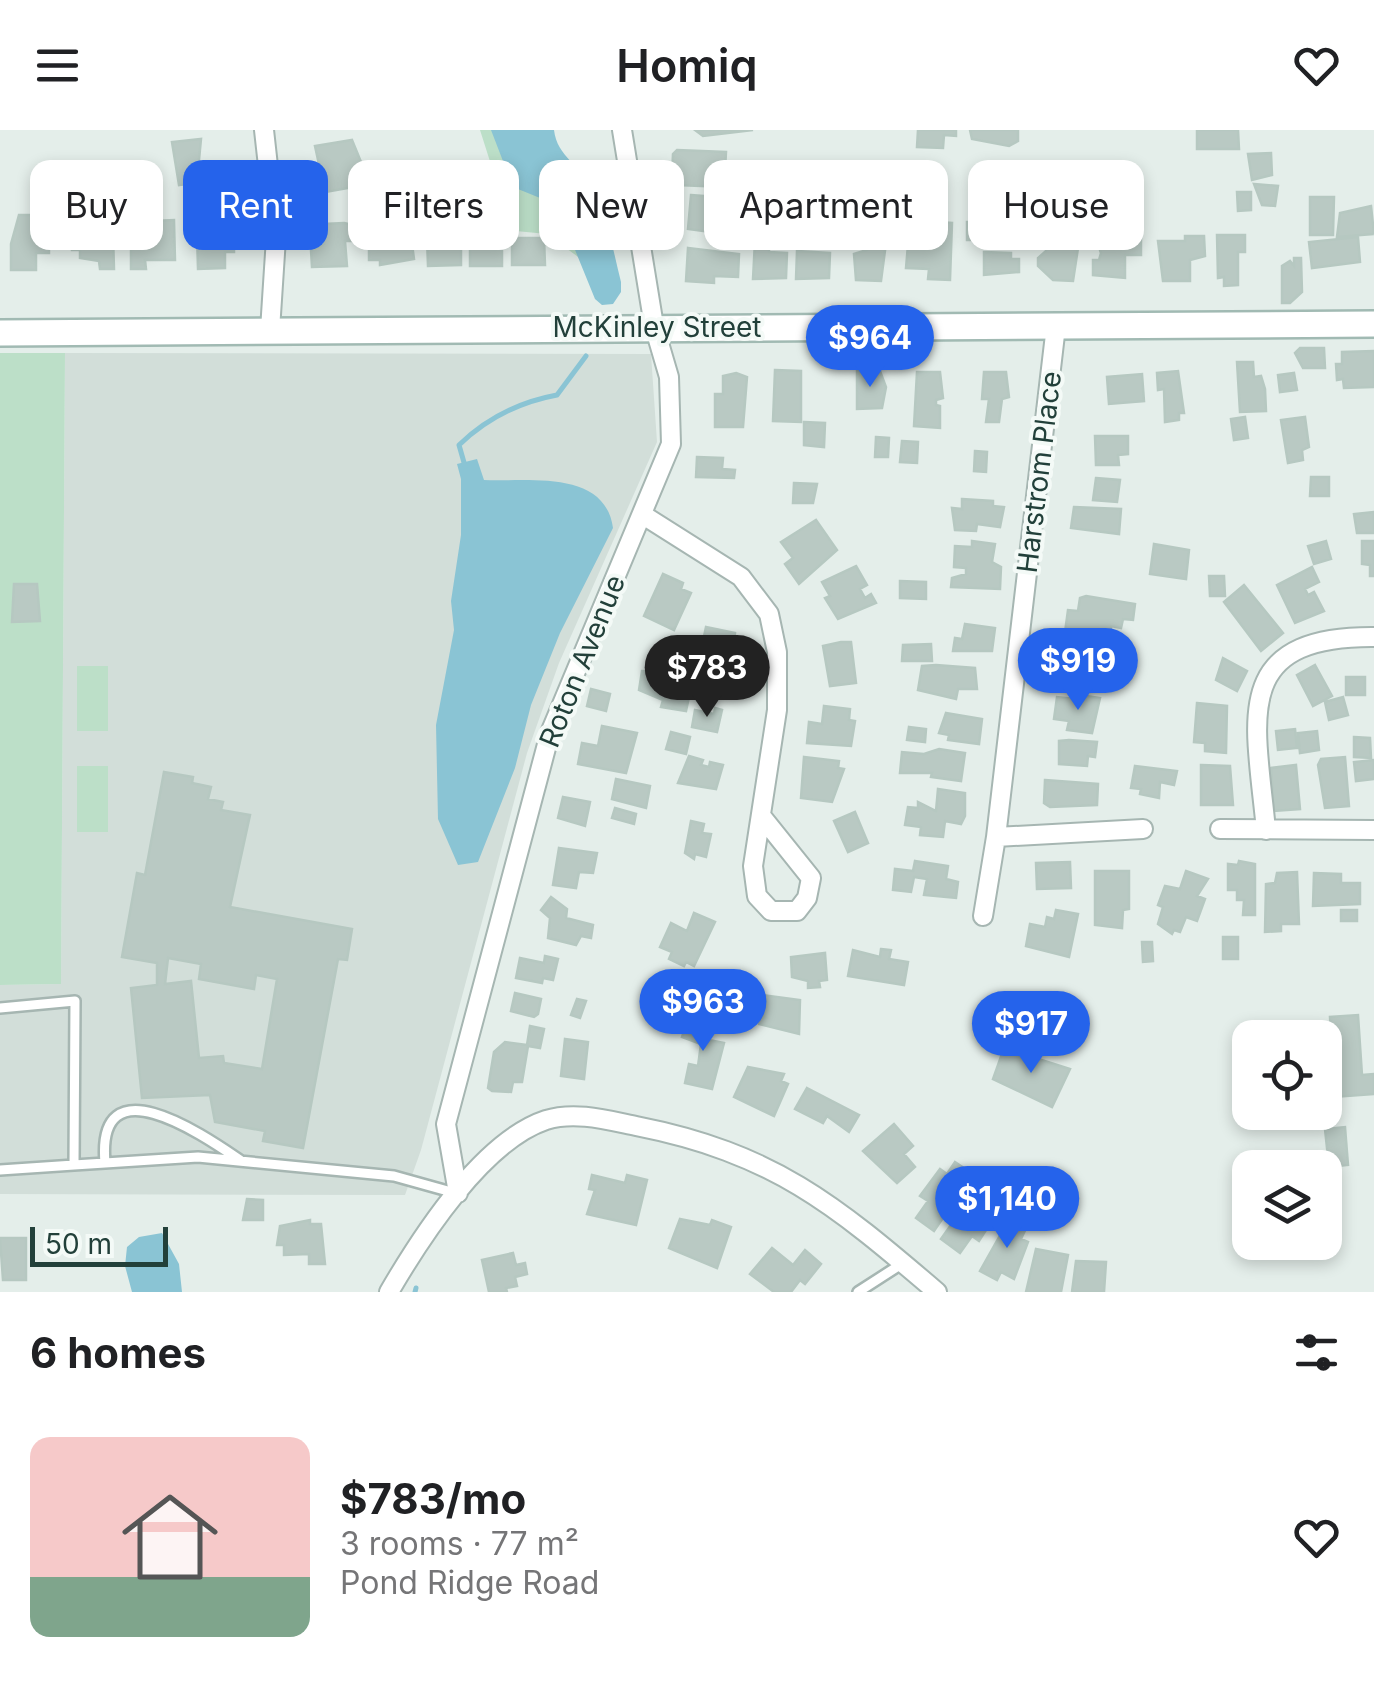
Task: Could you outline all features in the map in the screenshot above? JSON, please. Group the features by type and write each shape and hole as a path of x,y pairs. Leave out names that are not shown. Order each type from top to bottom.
{"main road":[{"name":"McKinley Street","path":"0,333 1374,324"}],"street":[{"path":"264,130 276,238 270,330"},
{"name":"Roton Avenue","path":"458,1194 446,1124 550,734 670,444 670,377 654,326 622,130"},
{"name":"Harstrom Place","path":"983,916 996,837 1056,326"},
{"path":"643,516 740,577 769,614 778,652 777,710 752,866 757,896 771,912 797,911 807,898 811,878 762,817"},
{"path":"1266,830 1257,714 1267,678 1306,642 1374,637"},
{"path":"1220,829 1374,830"},
{"path":"996,837 1143,830"},
{"path":"389,1292 458,1194 494,1154 524,1130 562,1116 598,1118 676,1134 740,1155 819,1195 937,1292"}],"lane":[{"path":"0,1008 75,1001 74,1165"},
{"path":"105,1162 106,1130 114,1120 125,1112 148,1112 186,1122 242,1162"},
{"path":"0,1170 160,1157 394,1176 458,1194"},
{"path":"858,1292 903,1263"}],"shaded area":[{"path":"65,353 651,354 657,442 559,663 527,753 421,1150 405,1195 0,1194 0,985 61,984"}],"green space":[{"path":"480,130 531,130 544,160 539,160 539,233 519,231 519,160 490,160"},
{"path":"569,250 583,250 589,265"},
{"path":"0,353 65,353 61,984 0,985"},
{"path":"77,666 108,666 108,731 77,731"},
{"path":"77,766 108,766 108,832 77,832"}],"water":[{"path":"491,130 554,130 569,160 539,160 539,198 519,189 519,160 503,160"},
{"path":"575,250 614,250 621,292 613,304 602,305 595,299"},
{"path":"477,459 484,480 542,481 580,487 596,496 607,509 613,528 560,633 531,705 515,768 478,862 458,865 438,819 436,725 454,630 451,601 461,535 461,479 457,464"},
{"path":"162,1233 179,1264 182,1292 132,1292 125,1266 127,1247 139,1237"}],"building":[{"path":"695,130 753,130 703,136"},
{"path":"918,130 956,130 956,136 944,135 943,148 917,147"},
{"path":"970,130 1018,130 1018,141 1009,146 972,139"},
{"path":"1197,130 1238,130 1239,149 1197,149"},
{"path":"201,139 199,160 183,160 183,184 179,185 172,142"},
{"path":"352,140 360,160 348,160 348,188 328,191 328,160 318,160 315,146"},
{"path":"677,150 726,152 726,160 704,160 704,186 684,185 684,160 673,160"},
{"path":"1271,153 1272,175 1252,180 1248,154"},
{"path":"1254,184 1278,186 1275,206 1262,205"},
{"path":"1237,192 1251,192 1251,210 1238,211"},
{"path":"691,195 704,196 704,231 688,229"},
{"path":"1310,197 1334,197 1333,235 1310,235"},
{"path":"1371,206 1374,234 1337,237 1340,213"},
{"path":"19,215 30,215 30,250 49,253 36,253 36,270 11,270 11,244"},
{"path":"174,220 175,260 145,260 146,269 131,269 131,250 163,250 163,221"},
{"path":"948,223 952,223 950,280 928,279 929,269 906,268 908,250 948,250"},
{"path":"328,224 348,224 347,266 312,267 311,250 328,250"},
{"path":"1217,235 1245,235 1245,252 1238,252 1238,285 1224,286 1224,277 1218,278"},
{"path":"1185,236 1204,236 1205,256 1190,260 1190,281 1163,281 1158,241 1185,241"},
{"path":"1358,237 1360,262 1312,268 1309,242"},
{"path":"519,238 539,238 545,265 512,265 512,250 519,250"},
{"path":"688,248 739,254 738,277 714,276 714,283 686,281"},
{"path":"80,250 113,250 114,269 100,269 99,261 80,258"},
{"path":"197,250 234,250 225,252 225,268 198,269"},
{"path":"369,250 413,250 414,259 380,265 380,260 369,260"},
{"path":"427,250 461,250 461,265 428,266"},
{"path":"470,250 502,250 502,266 470,266"},
{"path":"755,250 787,253 786,278 753,279"},
{"path":"885,250 881,281 856,280 854,254"},
{"path":"1078,250 1073,281 1053,280 1038,266 1038,258 1046,251"},
{"path":"1100,250 1141,250 1141,255 1125,255 1125,278 1093,275 1093,260 1099,260"},
{"path":"797,251 830,253 829,278 796,279"},
{"path":"984,252 1011,253 1011,259 1019,259 1019,272 984,275"},
{"path":"1294,258 1301,258 1302,292 1290,303 1282,303 1282,266 1290,261 1294,266"},
{"path":"1300,348 1324,348 1325,368 1303,368 1295,353"},
{"path":"1374,351 1374,387 1344,388 1343,379 1337,380 1336,364 1342,364 1342,352"},
{"path":"1237,362 1253,362 1254,377 1261,376 1265,389 1266,411 1240,412"},
{"path":"775,370 801,371 801,422 773,421"},
{"path":"857,371 880,371 886,387 882,408 857,409"},
{"path":"1178,371 1184,413 1179,413 1179,420 1165,422 1164,389 1158,390 1157,373"},
{"path":"917,372 940,372 943,398 936,400 936,405 940,406 940,428 914,426"},
{"path":"984,372 1006,372 1009,397 1002,399 999,422 986,422 989,399 982,399"},
{"path":"736,373 747,377 743,427 715,427 715,394 723,394 723,376"},
{"path":"1294,373 1297,390 1280,392 1278,375"},
{"path":"1142,374 1144,401 1109,404 1107,377"},
{"path":"1245,417 1248,438 1234,440 1231,419"},
{"path":"1305,417 1309,447 1302,450 1303,460 1288,463 1281,420"},
{"path":"804,422 825,423 824,447 804,445"},
{"path":"1095,436 1128,436 1128,454 1118,455 1119,465 1096,465"},
{"path":"876,437 889,438 888,457 875,457"},
{"path":"902,441 918,442 917,463 900,462"},
{"path":"975,451 987,452 986,472 974,471"},
{"path":"697,457 723,458 722,469 735,470 734,478 696,477"},
{"path":"1311,477 1329,477 1329,496 1310,496"},
{"path":"1096,478 1120,480 1117,502 1093,500"},
{"path":"794,483 817,484 813,503 793,503"},
{"path":"962,499 993,501 993,506 1004,507 1000,527 977,524 976,531 955,530 952,508 962,509"},
{"path":"1074,507 1121,509 1119,534 1071,528"},
{"path":"1374,512 1374,533 1357,533 1354,514"},
{"path":"816,520 837,550 799,584 785,564 793,558 781,542"},
{"path":"972,541 995,544 992,562 1001,567 1000,589 951,587 952,578 966,574 966,568 954,567 955,546 972,547"},
{"path":"1326,541 1331,559 1314,564 1308,546"},
{"path":"1362,541 1374,541 1374,576 1370,576 1370,565 1362,564"},
{"path":"1154,544 1189,550 1186,579 1150,574"},
{"path":"856,566 867,585 860,589 865,598 871,594 876,603 838,619 825,598 830,596 822,582"},
{"path":"1312,567 1319,582 1305,589 1308,595 1314,592 1324,611 1295,623 1277,585"},
{"path":"663,574 683,583 681,589 691,593 674,630 644,616"},
{"path":"1209,576 1224,576 1225,596 1210,596"},
{"path":"900,581 926,582 926,599 900,598"},
{"path":"14,584 37,584 40,621 12,622"},
{"path":"1244,585 1283,633 1261,651 1224,602"},
{"path":"1080,598 1135,604 1133,620 1123,619 1121,628 1111,626 1110,635 1065,632 1068,610 1078,611"},
{"path":"965,624 995,628 992,651 953,651 955,638 962,639"},
{"path":"706,627 735,633 731,666 699,660"},
{"path":"851,642 856,683 830,686 823,646"},
{"path":"931,644 932,661 902,661 903,645"},
{"path":"1076,645 1112,656 1110,673 1093,671 1091,684 1069,682 1068,666"},
{"path":"1223,658 1247,671 1237,691 1216,680"},
{"path":"1315,665 1332,696 1313,706 1297,675"},
{"path":"922,666 975,668 977,689 958,689 956,699 918,690"},
{"path":"642,671 691,674 690,679 700,681 696,698 689,697 686,711 661,707 663,700 639,690"},
{"path":"1346,677 1365,677 1365,695 1346,695"},
{"path":"591,689 610,694 606,711 587,706"},
{"path":"1086,696 1100,698 1092,733 1067,730 1069,721 1054,719 1057,697 1086,700"},
{"path":"1343,697 1348,715 1329,720 1325,702"},
{"path":"1197,703 1227,706 1226,753 1205,751 1205,743 1194,742"},
{"path":"824,706 850,709 849,720 855,721 851,746 807,743 809,722 822,724"},
{"path":"715,708 722,710 717,732 692,727 695,710 714,714"},
{"path":"946,713 982,719 979,744 948,740 949,735 939,733"},
{"path":"602,726 637,733 626,773 578,764 582,743 598,746"},
{"path":"909,727 926,729 925,742 907,740"},
{"path":"1295,729 1297,748 1278,750 1276,731"},
{"path":"1317,731 1319,750 1300,753 1298,733"},
{"path":"671,732 690,737 686,754 666,749"},
{"path":"1354,737 1370,738 1371,758 1354,757"},
{"path":"1059,741 1097,742 1095,757 1088,756 1087,766 1059,764"},
{"path":"939,749 965,753 961,781 931,777 932,773 900,773 902,752 924,754"},
{"path":"689,756 703,760 701,765 723,765 716,789 678,783"},
{"path":"804,757 839,761 838,768 844,769 832,802 801,798"},
{"path":"1345,757 1349,806 1325,808 1318,765 1321,759"},
{"path":"1374,760 1374,779 1356,781 1354,762"},
{"path":"1201,765 1230,766 1233,805 1201,805"},
{"path":"1296,765 1300,809 1274,811 1271,768"},
{"path":"1135,766 1177,771 1174,785 1160,782 1159,798 1140,794 1141,789 1131,788"},
{"path":"164,772 193,777 192,783 211,787 208,799 223,802 221,810 250,815 230,907 352,929 347,960 338,959 303,1148 263,1141 265,1131 215,1122 210,1095 142,1098 131,988 157,985 157,963 122,957 137,873 145,875","holes":["168,958 201,964 199,979 254,989 256,975 277,979 262,1069 224,1063 223,1056 199,1058 191,981 165,984"]},
{"path":"616,779 650,786 646,808 612,799"},
{"path":"1045,780 1098,784 1097,805 1050,807 1044,803"},
{"path":"938,789 965,793 965,816 961,824 945,821 943,837 920,835 921,827 905,825 908,807 918,808 918,802 936,811"},
{"path":"563,797 590,802 585,826 558,818"},
{"path":"615,808 636,814 634,824 612,818"},
{"path":"855,812 868,843 848,852 834,821"},
{"path":"691,821 704,824 702,833 711,834 706,857 695,854 694,859 685,853"},
{"path":"559,848 597,853 593,873 579,872 576,888 553,885"},
{"path":"915,861 948,866 946,879 958,882 956,898 924,895 927,879 914,877 911,892 893,890 895,869 913,871"},
{"path":"1239,861 1255,864 1255,915 1243,915 1244,900 1237,900 1237,890 1228,890 1228,864 1238,865"},
{"path":"1070,862 1071,888 1037,889 1036,863"},
{"path":"1095,871 1129,871 1129,909 1123,910 1122,928 1095,925"},
{"path":"1186,871 1208,879 1197,896 1205,899 1197,921 1186,917 1180,932 1174,930 1172,934 1158,924 1163,907 1158,905 1165,886 1180,889"},
{"path":"1297,872 1299,924 1281,924 1281,931 1265,932 1266,884 1275,883 1277,873"},
{"path":"1314,873 1341,874 1341,883 1360,883 1360,904 1313,906"},
{"path":"551,897 567,909 566,918 593,925 591,938 581,936 576,945 548,938 550,918 541,910"},
{"path":"1056,910 1078,914 1069,957 1026,946 1030,924 1045,927 1047,917 1054,919"},
{"path":"1341,910 1357,910 1357,921 1341,921"},
{"path":"694,913 715,922 694,966 686,962 684,966 669,959 672,952 660,947 671,923 687,931"},
{"path":"1223,937 1238,937 1238,959 1223,959"},
{"path":"1142,942 1152,942 1153,961 1143,962"},
{"path":"881,949 891,950 889,959 908,962 904,985 848,976 853,950 880,957"},
{"path":"825,953 827,980 819,981 820,987 808,988 808,981 792,977 791,957"},
{"path":"545,956 558,959 553,980 543,978 542,983 516,978 520,958 544,963"},
{"path":"515,993 541,999 538,1014 534,1017 511,1011"},
{"path":"762,995 800,1000 799,1034 759,1024 759,1018 766,1018 761,1014"},
{"path":"577,999 586,1001 580,1018 571,1015"},
{"path":"690,1014 710,1022 704,1039 724,1043 712,1089 685,1083 689,1064 698,1066 701,1044 682,1037"},
{"path":"1358,1015 1362,1075 1374,1074 1374,1094 1342,1096 1342,1020 1330,1017"},
{"path":"530,1026 544,1029 540,1048 528,1046 522,1082 513,1082 511,1092 492,1091 488,1088 494,1052 505,1042 527,1045"},
{"path":"565,1039 588,1042 584,1079 561,1076"},
{"path":"1004,1048 1070,1069 1052,1107 993,1079"},
{"path":"748,1067 784,1074 781,1081 788,1084 774,1116 734,1097"},
{"path":"807,1088 859,1115 849,1132 827,1116 823,1123 795,1109"},
{"path":"894,1124 913,1146 904,1154 915,1167 897,1183 863,1151"},
{"path":"1345,1127 1348,1165 1342,1166 1342,1150 1327,1150 1325,1130"},
{"path":"955,1162 973,1174 934,1231 916,1218 928,1201 920,1196 940,1169 947,1174"},
{"path":"592,1175 625,1183 627,1175 647,1180 636,1225 587,1214 595,1190 589,1189"},
{"path":"980,1184 997,1196 989,1208 997,1213 979,1241 972,1236 960,1253 941,1239"},
{"path":"247,1199 263,1200 263,1220 243,1220"},
{"path":"1011,1216 1028,1224 1021,1239 1028,1242 1014,1279 1001,1272 997,1280 980,1271"},
{"path":"680,1219 710,1225 712,1220 731,1227 717,1268 669,1248"},
{"path":"310,1220 310,1224 321,1224 325,1264 309,1264 309,1254 284,1255 284,1245 277,1245 280,1226"},
{"path":"0,1238 26,1238 26,1280 3,1280"},
{"path":"772,1248 793,1265 805,1250 821,1264 805,1284 800,1280 791,1292 774,1292 750,1274"},
{"path":"1036,1249 1068,1255 1061,1292 1026,1292"},
{"path":"513,1253 516,1265 525,1263 527,1274 515,1277 517,1286 506,1288 507,1292 489,1292 482,1260"},
{"path":"1076,1261 1106,1262 1104,1292 1072,1292"}],"waterway":[{"path":"465,466 459,445 504,412 557,395 586,356"},
{"path":"415,1292 416,1288"}]}
